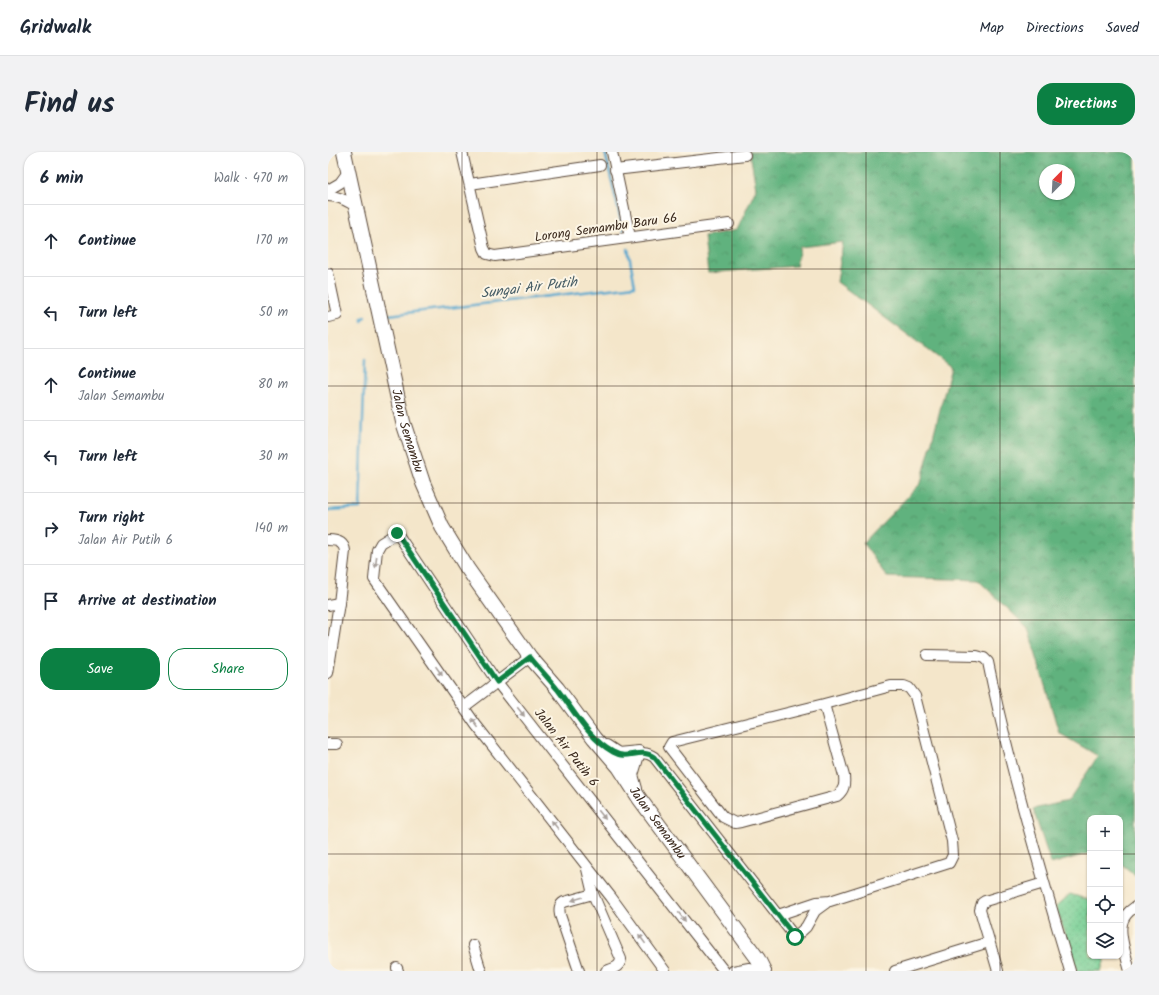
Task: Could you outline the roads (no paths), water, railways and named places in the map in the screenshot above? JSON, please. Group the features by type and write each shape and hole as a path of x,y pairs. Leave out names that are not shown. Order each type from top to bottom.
{"main road":[{"name":"Jalan Semambu","path":"344,152 401,414 423,483 442,527 466,568 530,657 557,688 594,738 617,774 759,970"},
{"name":"Jalan Semambu","path":"546,677 552,692 605,765 617,774 639,798 758,959 759,970"},
{"path":"594,738 613,753 618,755 638,754 631,775 639,798"}],"street":[{"path":"462,152 470,184 600,165"},
{"path":"612,152 630,237"},
{"path":"615,170 745,155"},
{"path":"328,190 340,183 348,172"},
{"name":"Lorong Semambu Baru 66","path":"470,184 484,248 487,254 495,256 729,224"},
{"path":"328,196 335,196 356,206"},
{"path":"328,273 333,316"},
{"name":"Jalan Air Putih 6","path":"464,707 374,579 377,550 381,543 397,533 497,682 724,971"},
{"path":"328,540 336,540 341,543 344,546 345,551 339,603 328,673"},
{"path":"328,605 339,603"},
{"path":"926,655 977,656 984,658 988,662 999,714 1044,883 1070,971"},
{"path":"530,657 464,707 476,725 612,897 665,971"},
{"path":"778,915 817,902 830,901 949,863 953,856 954,851 952,841 916,696 904,686 891,686 672,742 669,747 723,817 734,823 837,796 842,792 844,787 844,776 824,704"},
{"path":"617,774 638,754 644,752 654,757 795,937 806,927 815,911 830,901"},
{"path":"585,864 593,894 621,959 620,964 617,967 606,971"},
{"path":"998,971 980,910 982,903 1044,883"},
{"path":"579,971 560,915 559,907 561,904 593,894"},
{"path":"1130,971 1121,924 1127,913 1135,907"},
{"path":"895,971 989,942"},
{"path":"472,944 481,971"},
{"path":"733,971 749,968 759,970"}],"waterway":[{"name":"Sungai Air Putih","path":"605,152 623,231"},
{"name":"Sungai Air Putih","path":"388,315 635,286 628,249"},
{"name":"Sungai Air Putih","path":"362,321 362,318 365,317"},
{"name":"Sungai Air Putih","path":"328,510 360,508 365,360"}]}
